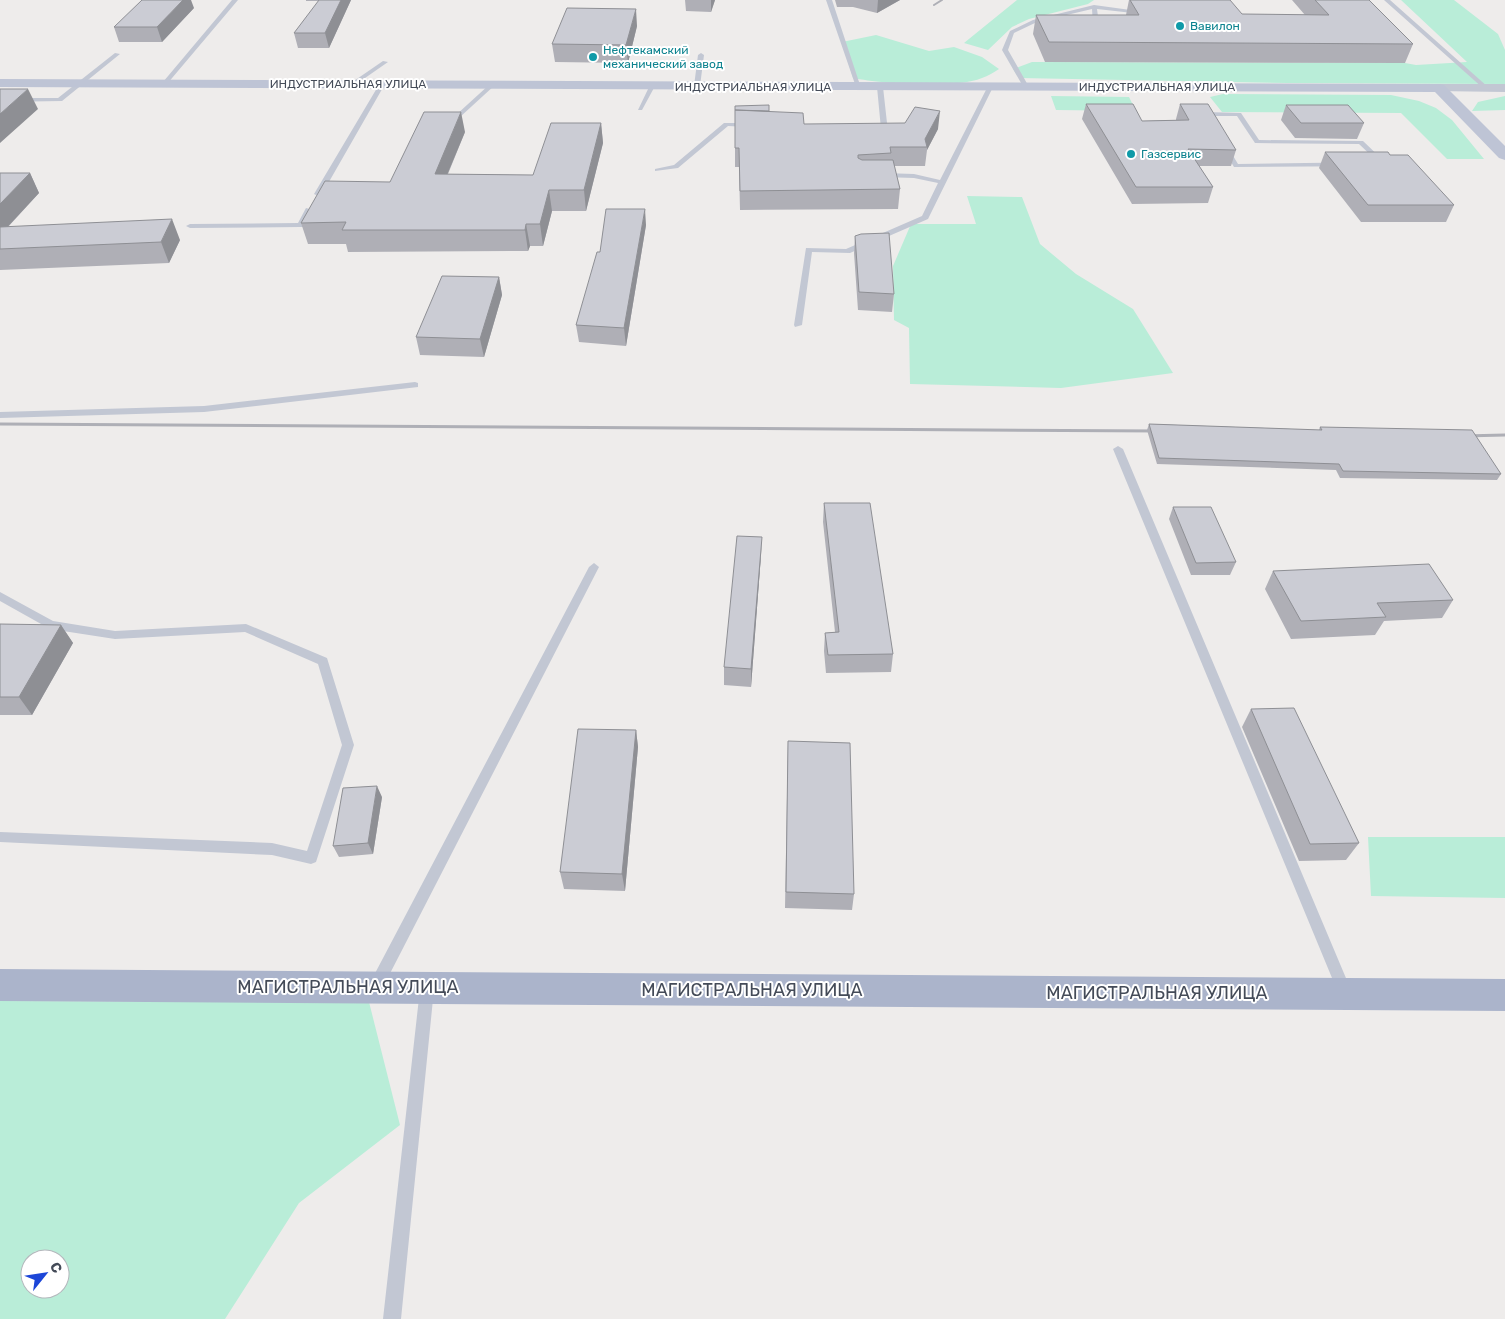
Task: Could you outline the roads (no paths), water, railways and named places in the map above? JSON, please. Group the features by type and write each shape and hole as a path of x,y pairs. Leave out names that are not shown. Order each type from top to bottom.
{"main road":[{"name":"ИНДУСТРИАЛЬНАЯ УЛИЦА","path":"0,83 1438,88"},
{"path":"1438,88 1505,155"},
{"name":"МАГИСТРАЛЬНАЯ УЛИЦА","path":"0,985 1505,994"}],"street":[{"name":"ИНДУСТРИАЛЬНАЯ УЛИЦА","path":"1438,88 1505,88"}],"lane":[{"path":"165,83 235,0"},
{"path":"829,0 859,87"},
{"path":"1026,86 1005,50 1012,32 1035,21 1094,7 1111,0"},
{"path":"1386,0 1486,88"},
{"path":"1094,7 1151,12"},
{"path":"1094,7 1096,24"},
{"path":"0,100 60,100 117,54"},
{"path":"697,86 701,55"},
{"path":"353,84 385,62"},
{"path":"190,226 300,225 382,84"},
{"path":"458,116 492,85"},
{"path":"640,109 652,86"},
{"path":"875,131 885,132 880,87"},
{"path":"798,324 809,250 847,251 925,217 990,87"},
{"path":"1205,114 1239,114 1257,142 1361,142 1384,164 1236,166 1205,114"},
{"path":"657,170 676,168 726,124 756,125"},
{"path":"879,175 914,176 942,182"},
{"path":"0,415 204,409 415,385"},
{"path":"1118,449 1346,994"},
{"path":"376,987 594,567"},
{"path":"0,596 50,625 115,635 246,628 263,635 323,661 348,745 311,858 272,849 0,838"},
{"path":"392,1319 427,988"}],"railway":[{"path":"934,5 942,0"},
{"path":"0,424 1160,431"},
{"path":"1463,436 1505,435"}],"place":[{"name":"Вавилон","path":"1180,26"},
{"name":"Нефтекамский механический завод","path":"593,57"},
{"name":"Газсервис","path":"1131,154"}]}
